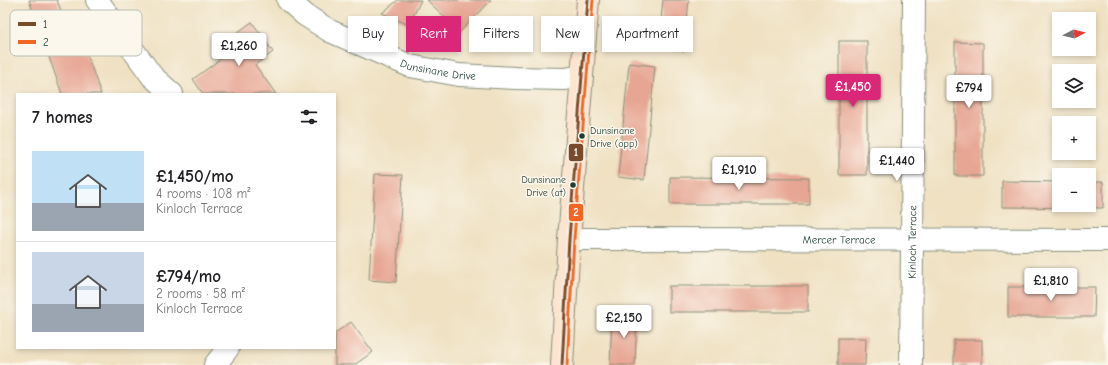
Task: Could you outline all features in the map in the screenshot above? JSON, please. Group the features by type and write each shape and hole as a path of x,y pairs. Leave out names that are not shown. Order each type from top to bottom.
{"street":[{"path":"97,0 104,10"},
{"name":"Dunsinane Drive","path":"288,0 305,15 330,31 410,66 459,75 565,79 582,76"},
{"path":"562,365 569,239 588,0"},
{"name":"Kinloch Terrace","path":"912,365 914,0"},
{"path":"138,56 152,76 171,93"},
{"name":"Mercer Terrace","path":"569,239 1108,240"},
{"path":"215,365 227,349"}],"building":[{"path":"29,0 57,0 61,10 33,10"},
{"path":"398,0 421,0 413,16 406,16 406,24 398,20 398,16 389,16 382,13"},
{"path":"427,0 491,0 476,16 469,16 469,23 461,31 461,16 444,16"},
{"path":"663,0 689,0 687,16 661,16"},
{"path":"252,22 273,52 255,65 275,93 202,93 193,79 233,50 227,40"},
{"path":"839,41 867,41 867,175 839,175"},
{"path":"955,42 983,43 983,176 955,176"},
{"path":"49,56 88,56 101,93 62,93"},
{"path":"629,63 655,66 644,180 618,177"},
{"path":"375,174 403,175 396,282 369,280"},
{"path":"670,177 809,178 809,204 670,204"},
{"path":"1002,181 1052,182 1052,207 1002,207"},
{"path":"1096,182 1103,182 1103,208 1096,208"},
{"path":"669,286 808,286 808,312 669,312"},
{"path":"1008,287 1095,287 1094,317 1008,317"},
{"path":"612,313 637,313 635,365 610,365"},
{"path":"351,322 373,352 354,365 335,365 336,332"},
{"path":"838,338 866,338 865,365 838,365"},
{"path":"954,340 982,340 982,365 954,365"}],"transit line":[{"name":"1","path":"562,365 569,239 588,0"},
{"name":"2","path":"567,365 574,239 593,0"}],"place":[{"name":"Dunsinane Drive (opp)","path":"582,136"},
{"name":"Dunsinane Drive (at)","path":"573,185"}]}
